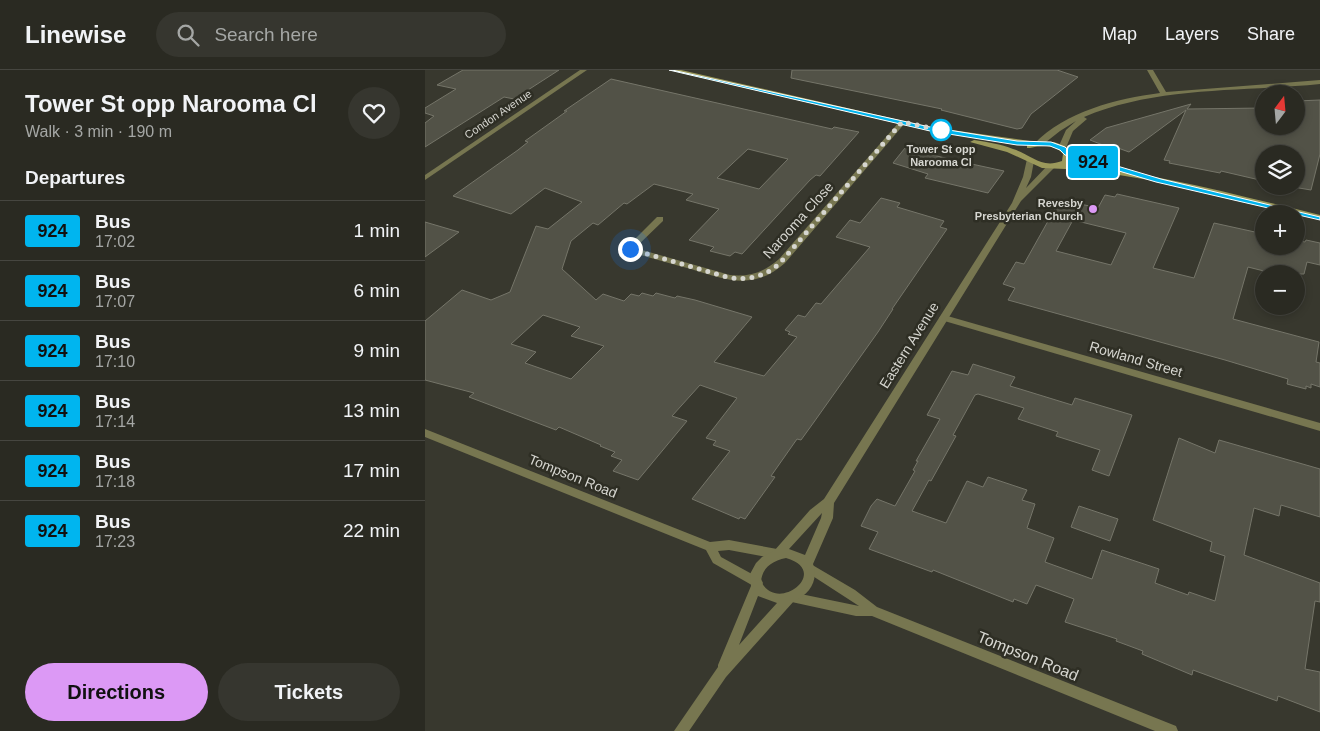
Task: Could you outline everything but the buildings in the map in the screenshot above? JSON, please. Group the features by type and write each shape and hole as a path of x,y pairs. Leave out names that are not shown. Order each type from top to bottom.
{"main road":[{"path":"672,70 930,129 1011,150 1044,166 1080,167 1159,181 1320,217"},
{"path":"930,129 1037,144 1051,144 1065,151 1159,181"},
{"path":"1027,159 1025,149 1037,144"},
{"path":"1054,166 1065,162 1068,158 1065,151"}],"street":[{"name":"Condon Avenue","path":"425,178 584,70"},
{"path":"1150,70 1164,94"},
{"path":"1037,144 1067,122 1121,101 1164,94 1320,82"},
{"path":"1065,151 1070,130 1091,112"},
{"name":"Narooma Close","path":"630,249 730,278 741,279 764,274 781,262 902,122"},
{"name":"Eastern Avenue","path":"778,554 814,513 828,502 1016,204 1029,171 1027,159"},
{"name":"Eastern Avenue","path":"1016,204 1054,166"},
{"path":"623,255 661,219"},
{"name":"Rowland Street","path":"944,318 1320,427"},
{"name":"Tompson Road","path":"425,433 709,547 729,545 778,554"},
{"name":"Eastern Avenue","path":"808,566 827,518 828,502"},
{"name":"Tompson Road","path":"709,547 717,560 757,584"},
{"path":"681,731 721,673 790,597 801,592 807,585 810,576 808,566 798,556 778,554 769,557 759,565 756,572 757,584 721,673"},
{"name":"Tompson Road","path":"808,566 822,578 861,598 873,611"},
{"path":"757,584 762,592 770,596 790,597"},
{"name":"Tompson Road","path":"790,597 855,611 873,611 1171,731"}],"bus line":[{"name":"924","path":"672,70 930,129 1017,143 1051,144 1059,146 1067,154 1159,181 1320,217"}],"place":[{"name":"Tower St opp Narooma Cl","path":"941,130"},
{"name":"Revesby Presbyterian Church","path":"1093,209"}],"route":[{"path":"630,249 730,278 753,278 764,274 781,262 902,122 941,130"}]}
